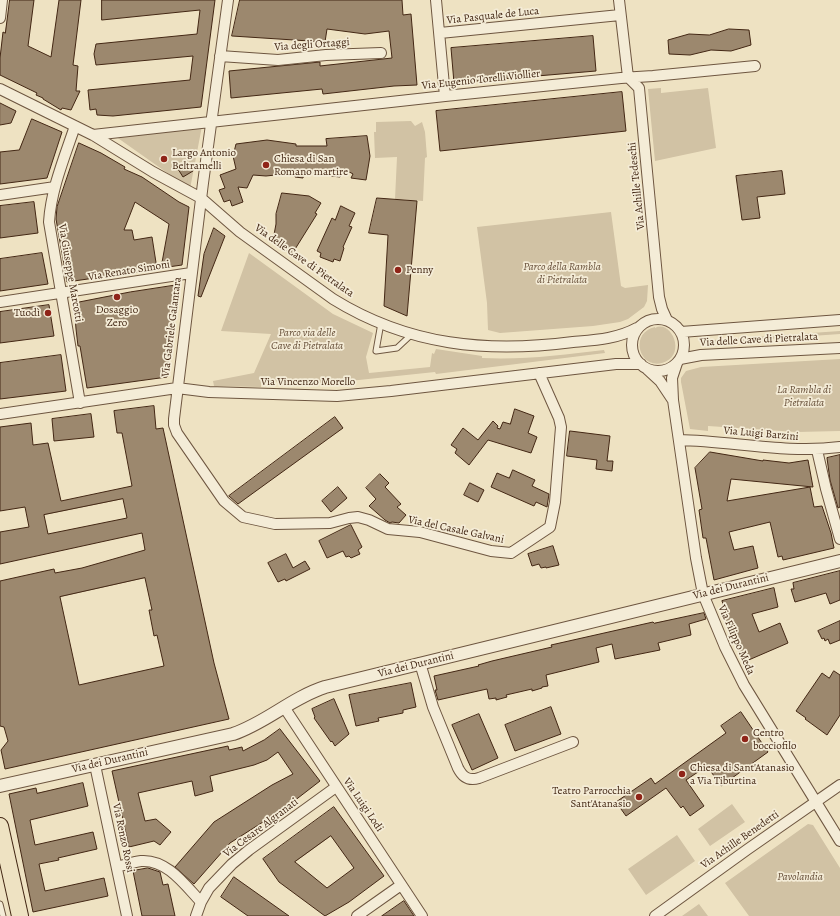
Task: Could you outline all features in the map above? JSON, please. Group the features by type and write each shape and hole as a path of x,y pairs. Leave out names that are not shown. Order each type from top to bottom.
{"main road":[{"path":"0,826 20,916"}],"street":[{"path":"0,18 2,0"},
{"path":"0,89 93,135 153,172 201,198 228,0"},
{"path":"436,0 446,96"},
{"path":"619,0 628,77"},
{"name":"Via Pasquale de Luca","path":"440,33 620,16"},
{"name":"Via degli Ortaggi","path":"220,56 278,60 326,55 381,53"},
{"name":"Via Eugenio Torelli Viollier","path":"211,122 628,77 755,66"},
{"name":"Via Achille Tedeschi","path":"628,77 639,88 659,297 667,320"},
{"path":"93,135 211,122"},
{"name":"Via Giuseppe Marcotti","path":"75,126 55,187 49,222 80,403"},
{"path":"0,195 55,187"},
{"name":"Via Gabriele Galantara","path":"177,388 201,198"},
{"name":"Via delle Cave di Pietralata","path":"201,198 240,232 333,299 382,323 412,334 456,344 515,348 563,344 613,337 628,333 637,328"},
{"name":"Via Renato Simoni","path":"0,302 191,273"},
{"name":"Via Achille Tedeschi","path":"648,320 659,297"},
{"path":"656,318 667,320 676,325 684,339 684,348 678,361 670,368 662,371 644,366 633,354 631,345 637,328 648,320 656,318"},
{"name":"Via delle Cave di Pietralata","path":"681,332 840,320"},
{"name":"Via delle Cave di Pietralata","path":"678,361 701,355 840,348"},
{"name":"Via Filippo Meda","path":"678,361 672,378 673,400 696,558 704,594 731,662 840,840"},
{"name":"Via Vincenzo Morello","path":"0,414 177,388 209,392 337,396 616,364 644,366"},
{"name":"Via Filippo Meda","path":"644,366 660,382 673,400"},
{"name":"Via del Casale Galvani","path":"177,388 174,425 177,433 224,501 243,517 275,524 330,523 358,517 369,520 388,529 420,532 491,551 511,553 550,527 555,502 561,427 559,418 539,373"},
{"name":"Via Luigi Barzini","path":"679,440 772,448 817,450 840,447"},
{"path":"817,450 840,539"},
{"name":"Via dei Durantini","path":"0,786 232,734 253,726 314,691 420,663 840,561"},
{"path":"420,663 435,713 460,772 466,779 472,780 479,778 573,742"},
{"name":"Via Luigi Lodi","path":"284,707 336,788 422,916"},
{"name":"Via Renzo Rossi","path":"95,765 127,916"},
{"name":"Via Achille Benedetti","path":"655,916 840,785"},
{"name":"Via Cesare Algranati","path":"196,916 201,902 217,879 249,850 336,788"},
{"path":"117,867 140,861 156,863 175,875 201,902"},
{"path":"357,916 402,885"}],"lane":[{"path":"382,323 376,351 397,348 412,334"},
{"path":"0,904 3,916"}],"green space":[{"path":"661,88 661,93 708,88 716,148 655,161 648,89"},
{"path":"411,121 415,126 422,122 425,132 427,157 425,158 423,201 395,199 397,157 375,158 374,132 376,132 376,122"},
{"path":"202,126 190,189 115,136"},
{"name":"Parco della Rambla di Pietralata","path":"611,212 621,286 625,288 648,285 647,301 644,307 628,319 620,322 593,326 500,333 488,330 487,303 477,227"},
{"name":"Parco via delle Cave di Pietralata","path":"249,253 333,314 373,333 366,357 369,373 430,367 432,353 434,354 436,349 482,356 482,358 543,357 604,350 605,353 436,374 435,372 330,383 261,381 261,387 214,386 213,381 254,373 271,334 221,331"},
{"path":"655,327 666,329 671,333 674,340 674,353 670,359 662,363 648,361 640,350 642,336 647,331"},
{"path":"840,331 840,334 711,343 711,340"},
{"name":"La Rambla di Pietralata","path":"840,359 840,431 797,432 708,426 708,431 690,429 681,382 681,378 686,371 701,367"},
{"path":"732,804 745,822 710,846 698,829"},
{"name":"Pavolandia","path":"808,824 813,825 840,868 840,916 749,916 725,883"},
{"path":"677,835 695,861 646,895 628,869"},
{"path":"699,904 708,916 682,916"}],"building":[{"path":"10,0 34,0 28,46 51,57 59,0 81,0 73,65 78,66 76,91 80,91 71,110 62,108 61,110 36,95 37,93 0,75 3,32 5,33"},
{"path":"102,0 215,0 201,107 113,116 97,115 96,109 90,110 88,90 190,80 193,56 96,65 94,54 96,44 197,34 200,10 102,20"},
{"path":"240,0 402,0 403,15 411,14 417,85 323,94 322,89 231,98 229,71 320,62 320,66 392,58 389,31 365,34 327,29 325,42 232,36"},
{"path":"729,29 749,30 751,45 731,51 711,50 690,55 669,54 668,40 689,34 709,35"},
{"path":"593,36 596,71 454,83 451,48"},
{"path":"622,92 626,131 440,151 436,111"},
{"path":"0,103 16,111 11,123 0,125"},
{"path":"32,119 62,132 47,178 0,184 0,152 19,150"},
{"path":"367,136 370,156 366,180 351,178 353,174 344,169 340,177 331,176 331,173 304,173 303,178 295,177 294,173 266,176 253,175 247,188 238,187 243,202 232,206 230,200 224,202 219,190 225,188 220,175 236,169 233,156 236,144 267,140 296,144 296,146 327,146 326,139"},
{"path":"79,143 101,153 125,167 124,169 142,177 189,207 182,265 161,268 169,224 135,202 124,230 132,230 134,240 152,237 157,269 67,282 56,219 57,207"},
{"path":"188,163 193,171 183,177 178,169"},
{"path":"782,171 785,194 757,197 760,218 742,220 736,176"},
{"path":"282,193 309,196 321,203 315,213 317,214 292,254 273,240 276,214"},
{"name":"Penny","path":"377,198 417,201 407,316 384,306 388,235 369,233"},
{"path":"34,202 38,233 0,238 0,206"},
{"path":"341,206 355,213 349,226 352,227 343,247 340,261 334,259 333,262 320,257 321,253 317,251 332,218 335,220"},
{"path":"214,228 225,236 201,297 198,296 204,254"},
{"path":"42,253 48,284 0,291 0,259"},
{"path":"178,285 167,377 87,388 80,346 78,346 74,303 130,292"},
{"path":"49,305 54,336 0,343 0,312"},
{"path":"61,355 66,391 0,399 0,363"},
{"path":"154,406 156,429 163,428 214,663 229,719 5,769 1,750 8,741 4,727 0,726 0,581 54,569 55,573 82,568 145,550 142,533 0,564 0,532 29,527 25,507 0,511 0,427 31,423 33,445 48,443 61,501 132,486 122,433 117,433 114,411","holes":["123,499 127,518 48,534 44,515","145,578 152,610 149,610 154,636 157,635 164,666 79,685 60,597"]},
{"path":"515,409 534,416 528,433 537,437 531,453 488,440 469,465 455,453 457,449 451,445 463,428 478,440 493,421 498,426 497,428 500,429 503,422 510,424"},
{"path":"91,414 94,437 54,441 52,419"},
{"path":"335,417 343,428 238,504 229,496"},
{"path":"570,431 610,436 607,461 613,461 612,471 596,469 597,460 567,456"},
{"path":"710,452 763,461 789,463 808,460 813,487 731,479 727,501 810,487 814,507 822,506 831,533 834,548 783,560 782,556 778,557 770,522 729,532 734,550 753,546 758,568 714,580 706,538 703,538 699,510 702,509 695,468"},
{"path":"840,455 840,507 838,508 830,480 827,458"},
{"path":"513,470 535,480 532,486 549,494 547,507 536,502 534,506 491,487 497,473 509,478"},
{"path":"380,474 389,483 385,487 401,504 397,507 406,515 399,523 390,523 369,506 376,499 366,488"},
{"path":"470,483 484,490 478,502 464,495"},
{"path":"338,487 347,498 331,512 322,501"},
{"path":"351,525 362,547 358,550 360,554 351,558 349,556 346,557 343,551 327,558 319,541"},
{"path":"553,546 559,565 546,568 541,568 539,564 532,566 528,554"},
{"path":"286,554 293,568 305,561 310,569 286,581 285,579 278,582 268,563"},
{"path":"840,571 840,600 830,604 826,593 795,602 791,589 794,589 793,583"},
{"path":"774,588 778,607 752,614 759,632 780,623 788,643 744,662 720,609 724,607 722,601"},
{"path":"704,613 706,619 689,624 691,635 658,643 660,650 615,659 612,644 596,648 599,662 546,675 548,686 542,688 506,695 507,697 496,700 496,698 489,699 487,689 438,700 435,690 437,690 434,676 552,647 551,645 653,622"},
{"path":"840,621 840,640 830,644 828,639 825,641 824,638 822,639 818,631"},
{"path":"834,671 840,675 840,715 827,735 796,711 822,673 829,678"},
{"path":"411,683 416,707 403,710 403,713 378,718 379,721 356,726 349,695"},
{"path":"334,699 349,734 335,746 314,718 312,709"},
{"path":"551,707 561,734 515,751 505,725"},
{"path":"741,712 768,752 721,786 707,766 686,780 704,806 690,816 683,806 681,808 666,788 626,816 616,802 651,778 655,784 726,733 721,726"},
{"path":"479,714 498,758 472,770 452,725"},
{"path":"280,729 320,781 285,808 230,843 194,884 175,867 214,822 272,785 293,774 278,752 267,760 254,765 210,776 213,791 195,796 192,781 138,793 145,821 156,819 171,832 160,845 154,841 129,847 112,771 228,746 229,750 242,747 243,751 264,740"},
{"path":"83,783 88,806 30,820 35,845 93,832 97,849 39,864 45,891 104,878 108,896 33,912 9,794 36,788 37,793"},
{"path":"334,807 384,876 349,902 325,916 279,882 263,859","holes":["331,836 354,868 327,888 295,862"]},
{"path":"148,868 160,872 163,885 168,884 175,916 142,916 133,871"},
{"path":"234,877 289,916 248,916 221,897"},
{"path":"404,901 414,916 382,916"}],"place":[{"name":"Largo Antonio Beltramelli","path":"164,159"},
{"name":"Chiesa di San Romano martire","path":"266,165"},
{"name":"Penny","path":"398,270"},
{"name":"Dosaggio Zero","path":"117,297"},
{"name":"Tuodì","path":"48,313"},
{"name":"Centro bocciofilo","path":"745,739"},
{"name":"Chiesa di Sant'Atanasio a Via Tiburtina","path":"682,774"},
{"name":"Teatro Parrocchia Sant'Atanasio","path":"639,797"}]}
